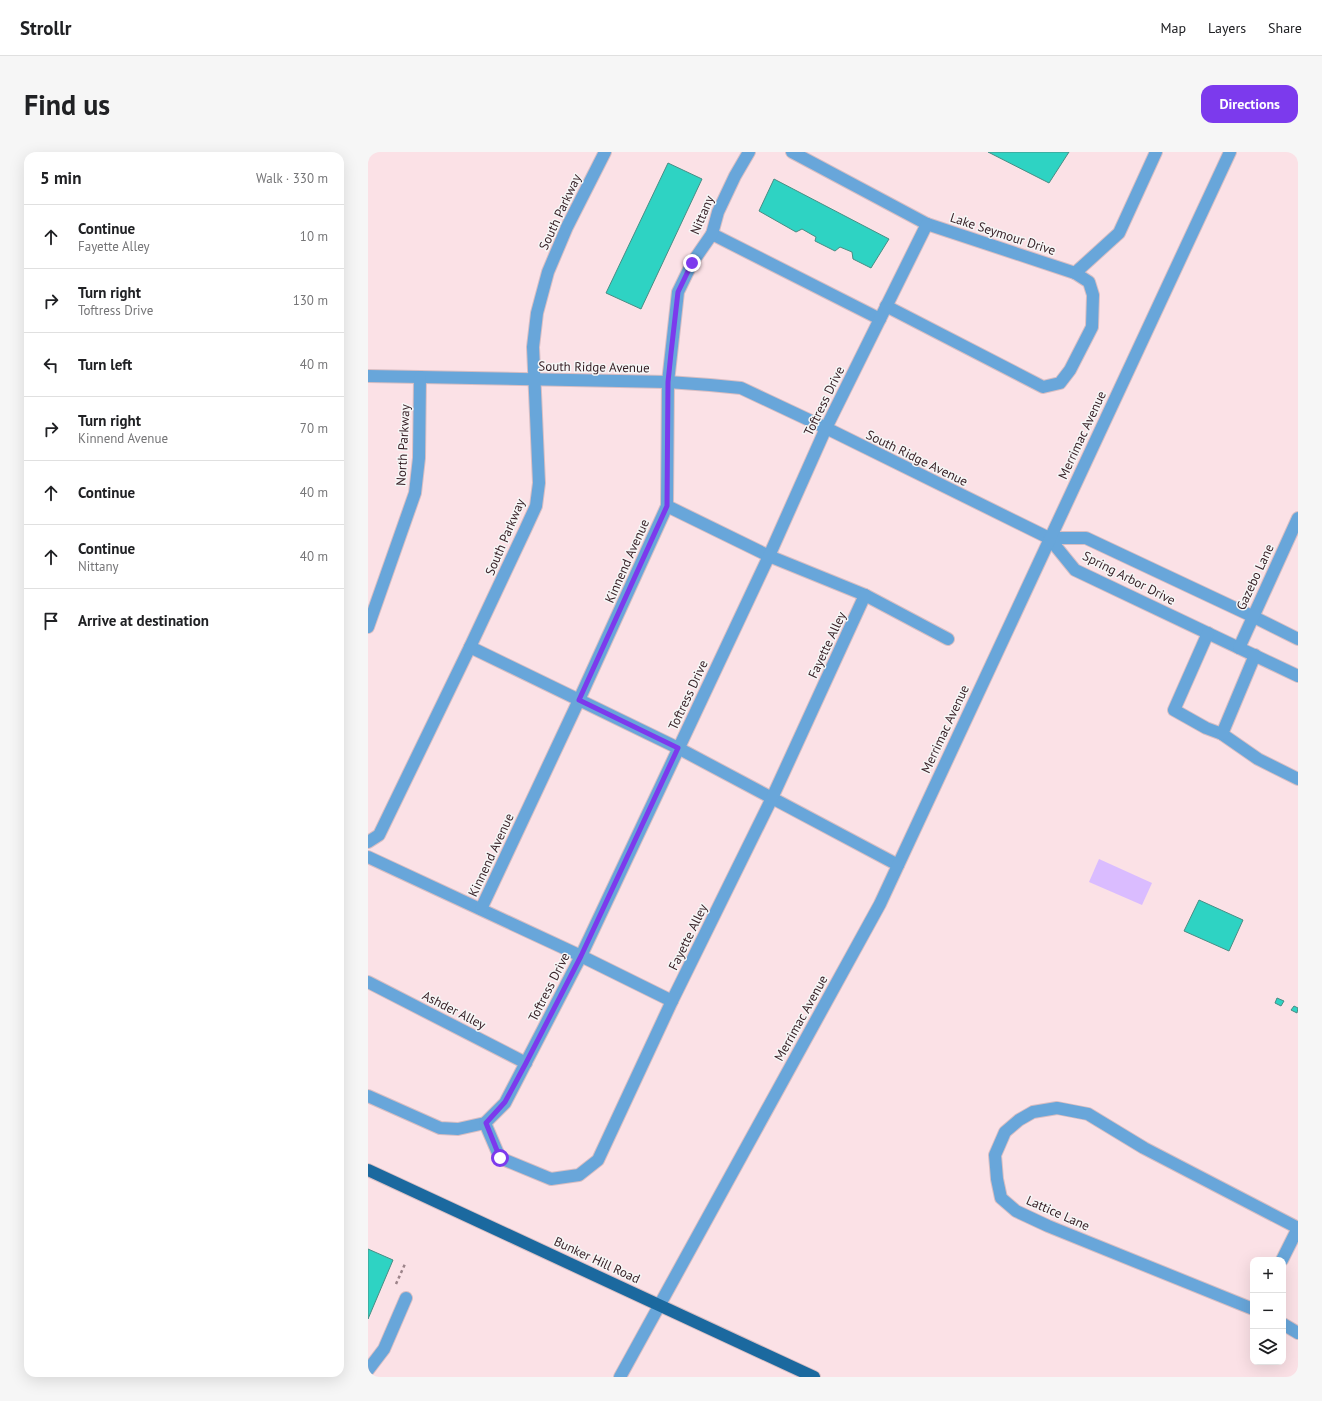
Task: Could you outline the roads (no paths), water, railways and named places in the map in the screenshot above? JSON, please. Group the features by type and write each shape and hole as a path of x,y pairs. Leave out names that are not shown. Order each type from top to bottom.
{"main road":[{"name":"Bunker Hill Road","path":"368,1170 814,1377"}],"street":[{"name":"South Parkway","path":"368,842 379,835 536,506 539,483 533,347 537,313 548,272 567,228 604,152"},
{"name":"Nittany","path":"667,506 668,382 678,292 692,263 712,234 718,212 735,176 749,152"},
{"name":"Lake Seymour Drive","path":"792,152 927,224 1075,273"},
{"path":"886,306 1043,387 1060,383 1070,370 1092,327 1093,295 1089,282 1075,273 1119,232 1156,152"},
{"name":"Merrimac Avenue","path":"620,1377 880,904 1049,538 1230,152"},
{"name":"Toftress Drive","path":"486,1123 505,1102 581,956 769,556 826,428 927,224"},
{"path":"712,234 880,318"},
{"name":"South Ridge Avenue","path":"368,376 668,382 710,384 740,388 826,428 1049,538"},
{"name":"North Parkway","path":"368,627 415,493 419,458 420,377"},
{"path":"667,506 769,556 865,595 948,639"},
{"name":"Kinnend Avenue","path":"481,909 579,700 667,506"},
{"name":"Gazebo Lane","path":"1239,648 1252,616 1298,518"},
{"name":"Spring Arbor Drive","path":"1049,538 1086,538 1298,639"},
{"name":"Spring Arbor Drive","path":"1049,538 1076,570 1298,676"},
{"name":"Fayette Alley","path":"486,1123 500,1158 551,1179 579,1175 598,1160 672,1001 772,798 865,595"},
{"path":"1208,633 1174,710 1206,728 1222,734 1258,758 1298,780"},
{"path":"470,647 678,748 898,864"},
{"path":"1222,734 1255,655"},
{"path":"368,857 581,956 672,1001"},
{"name":"Ashder Alley","path":"368,982 526,1063"},
{"path":"368,1096 440,1128 458,1129 486,1123"},
{"name":"Lattice Lane","path":"1250,1308 1048,1226 1016,1211 1001,1198 997,1179 995,1155 1005,1132 1018,1120 1033,1112 1057,1108 1088,1114 1144,1148 1298,1228"},
{"path":"1284,1257 1298,1228"},
{"path":"368,1370 384,1349 406,1298"},
{"path":"1286,1326 1298,1332"}]}
